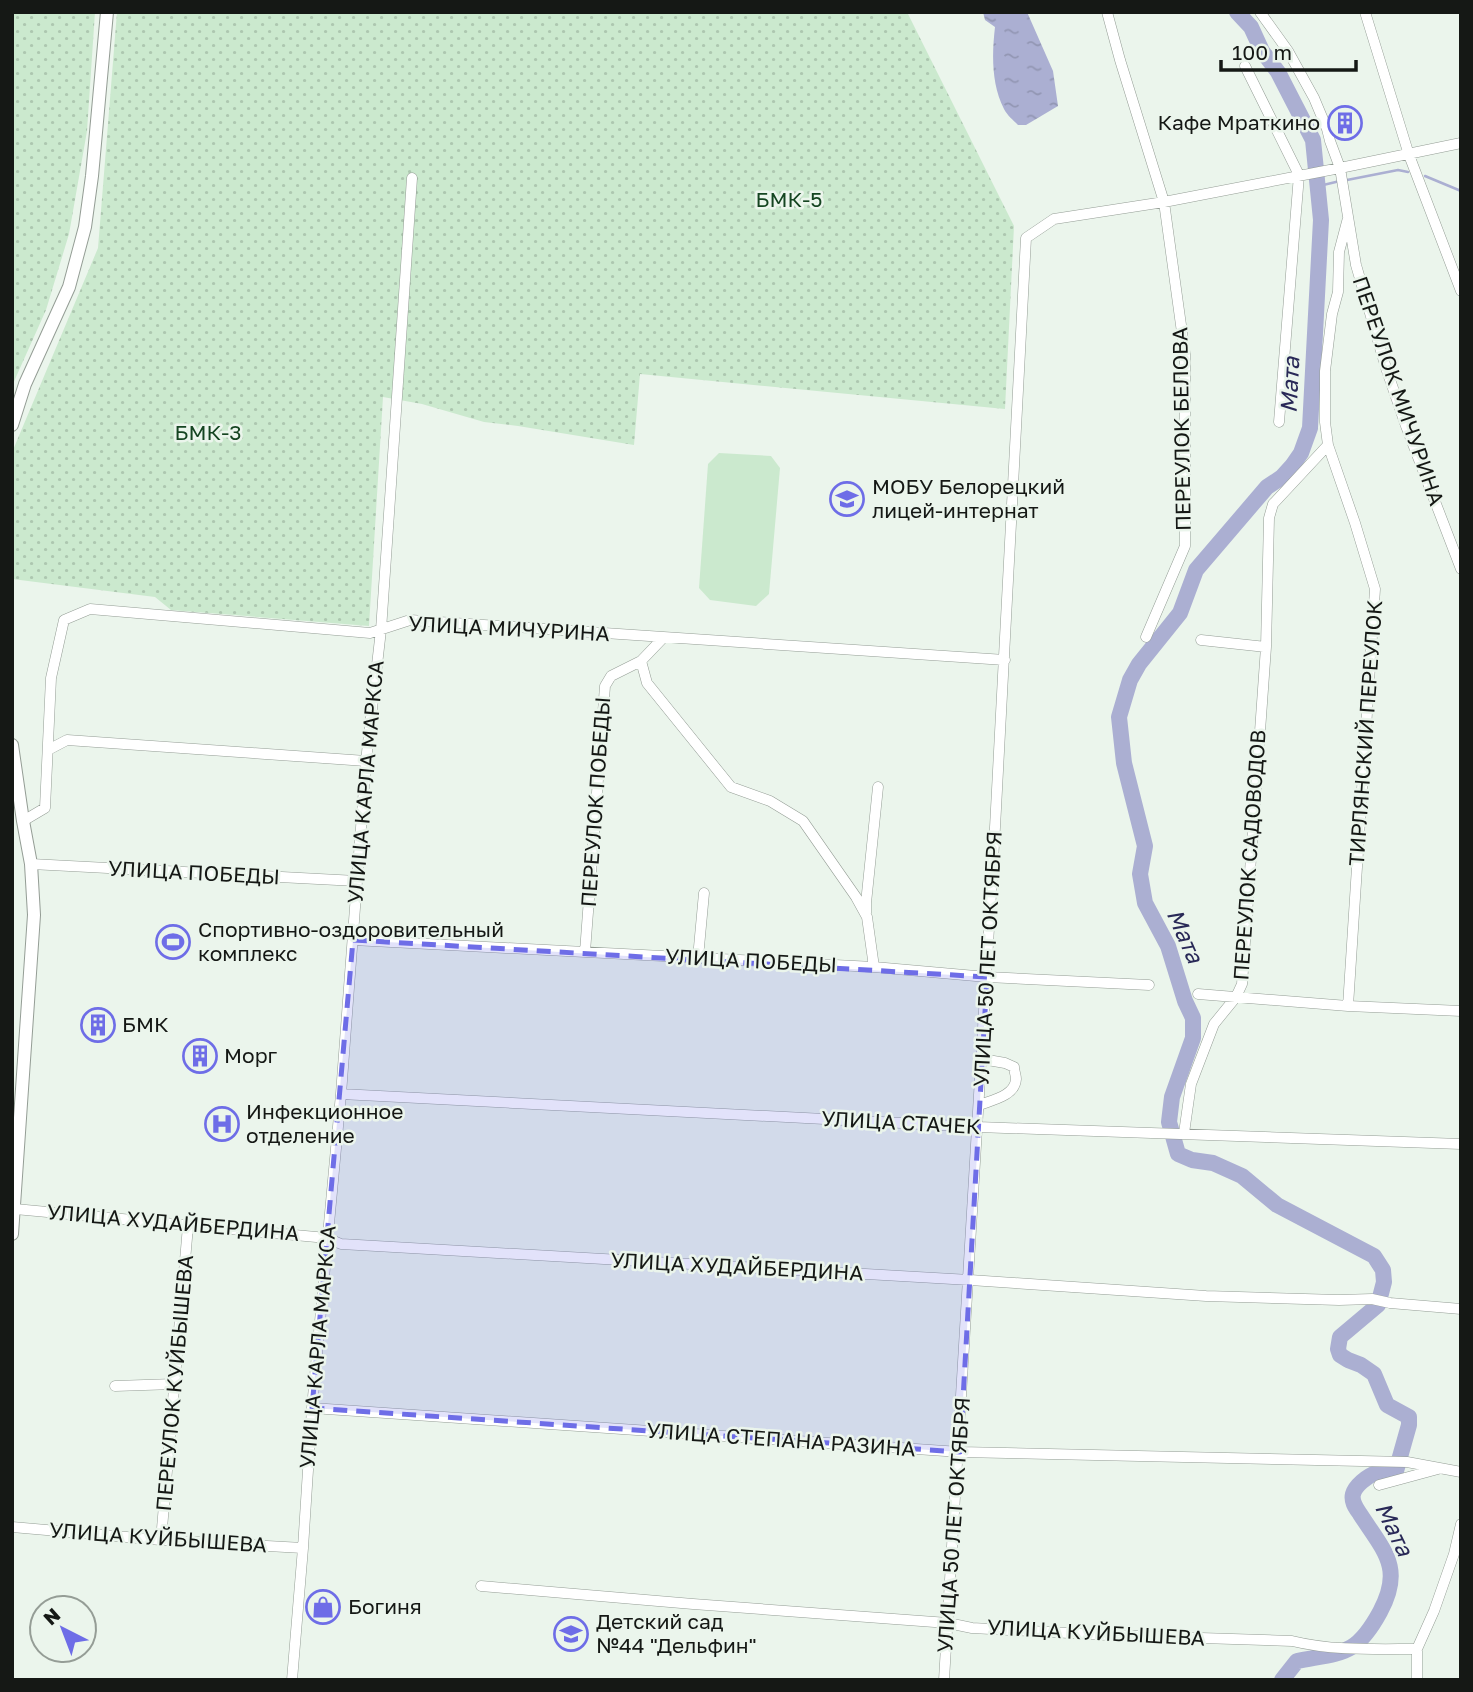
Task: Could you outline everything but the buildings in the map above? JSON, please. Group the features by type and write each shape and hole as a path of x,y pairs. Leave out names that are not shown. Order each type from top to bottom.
{"main road":[{"path":"12,425 25,384 69,287 85,228 107,12"},
{"path":"12,746 31,863 34,915 12,1234"}],"street":[{"name":"ПЕРЕУЛОК БЕЛОВА","path":"1107,12 1119,60 1164,202 1185,354 1185,546 1146,638"},
{"path":"1260,12 1288,51 1314,98 1341,172"},
{"path":"1365,12 1409,155 1461,291"},
{"path":"1245,66 1299,175 1279,422"},
{"path":"1164,202 1299,175 1341,172 1461,143"},
{"name":"ПЕРЕУЛОК МИЧУРИНА","path":"1341,172 1356,265 1386,368 1461,569"},
{"name":"УЛИЦА КАРЛА МАРКСА","path":"292,1680 366,761 381,631 412,178"},
{"name":"УЛИЦА 50 ЛЕТ ОКТЯБРЯ","path":"944,1680 970,1280 1026,238 1054,219 1164,202"},
{"name":"ТИРЛЯНСКИЙ ПЕРЕУЛОК","path":"1348,218 1339,251 1338,292 1332,314 1325,371 1325,422 1328,444 1375,589 1348,1006"},
{"name":"ПЕРЕУЛОК САДОВОДОВ","path":"1184,1133 1191,1084 1214,1024 1236,997 1242,984 1266,647 1269,518 1273,504 1328,444"},
{"name":"УЛИЦА МИЧУРИНА","path":"23,821 45,808 51,678 64,620 90,609 370,633 410,620 1005,660"},
{"name":"ПЕРЕУЛОК ПОБЕДЫ","path":"585,953 605,685 611,676 641,661 663,638"},
{"path":"1201,640 1266,647"},
{"path":"641,661 647,683 731,787 770,801 803,821 867,917"},
{"path":"48,750 67,740 366,761"},
{"path":"874,967 866,903 878,787"},
{"name":"УЛИЦА ПОБЕДЫ","path":"31,863 357,881"},
{"path":"698,958 704,892"},
{"name":"УЛИЦА ПОБЕДЫ","path":"352,940 874,967 987,977 1149,985"},
{"path":"1198,994 1348,1006 1461,1011"},
{"path":"979,1104 1000,1098 1012,1090 1016,1080 1013,1068 1005,1063 982,1059"},
{"name":"УЛИЦА СТАЧЕК","path":"341,1094 978,1127 1461,1144"},
{"name":"УЛИЦА ХУДАЙБЕРДИНА","path":"15,1209 327,1238 343,1244 1206,1296 1372,1299 1461,1309"},
{"name":"ПЕРЕУЛОК КУЙБЫШЕВА","path":"161,1540 188,1226"},
{"path":"115,1386 174,1384"},
{"name":"УЛИЦА СТЕПАНА РАЗИНА","path":"312,1408 960,1452 1407,1462 1461,1472"},
{"path":"1379,1485 1441,1468"},
{"path":"1417,1680 1417,1649 1434,1611 1454,1554 1461,1524"},
{"name":"УЛИЦА КУЙБЫШЕВА","path":"12,1527 161,1540 303,1548"},
{"name":"УЛИЦА КУЙБЫШЕВА","path":"481,1586 948,1623 972,1628 1292,1641 1312,1646 1365,1649 1417,1649"}],"highlighted area":[{"path":"353,940 987,977 960,1452 312,1408"}],"green space":[{"path":"12,12 95,12 87,131 69,234 46,310 12,386"},
{"path":"117,12 907,12 1014,226 1005,409 640,374 634,445 484,422 422,404 383,397 369,626 171,610 155,597 12,579 13,450 98,248"},
{"path":"719,453 771,456 780,468 769,594 756,606 710,600 699,588 708,464"}],"water":[{"path":"983,12 1027,12 1053,71 1058,106 1026,125 1018,125 1012,119 1000,99 994,68 995,27 985,20"}],"waterway":[{"name":"Мата","path":"1237,12 1251,27 1262,51 1278,72 1313,140 1321,220 1310,428 1301,453 1292,466 1267,487 1196,570 1180,613 1139,664 1130,680 1119,717 1124,763 1145,846 1140,874 1145,903 1168,946 1193,1018 1193,1038 1172,1097 1169,1122 1178,1154 1192,1160 1213,1163 1242,1176 1277,1205 1374,1256 1383,1270 1384,1282 1378,1305 1340,1337 1338,1349 1340,1355 1374,1374 1387,1405 1409,1417 1396,1471 1369,1476 1356,1488 1353,1497 1353,1502 1383,1550 1391,1571 1387,1597 1380,1612 1363,1637 1347,1650 1297,1661 1282,1680"},
{"path":"1347,180 1398,170 1408,172"},
{"path":"1425,176 1461,191"},
{"path":"1319,186 1340,181"}],"place":[{"name":"Кафе Мраткино","path":"1345,123"},
{"name":"МОБУ Белорецкий лицей-интернат","path":"847,499"},
{"name":"Спортивно-оздоровительный комплекс","path":"173,942"},
{"name":"БМК","path":"98,1025"},
{"name":"Морг","path":"200,1056"},
{"name":"Инфекционное отделение","path":"222,1124"},
{"name":"Богиня","path":"323,1607"},
{"name":"Детский сад №44 \"Дельфин\"","path":"571,1634"}],"park label":[{"name":"БМК-5","path":"789,200"},
{"name":"БМК-3","path":"208,433"}]}
